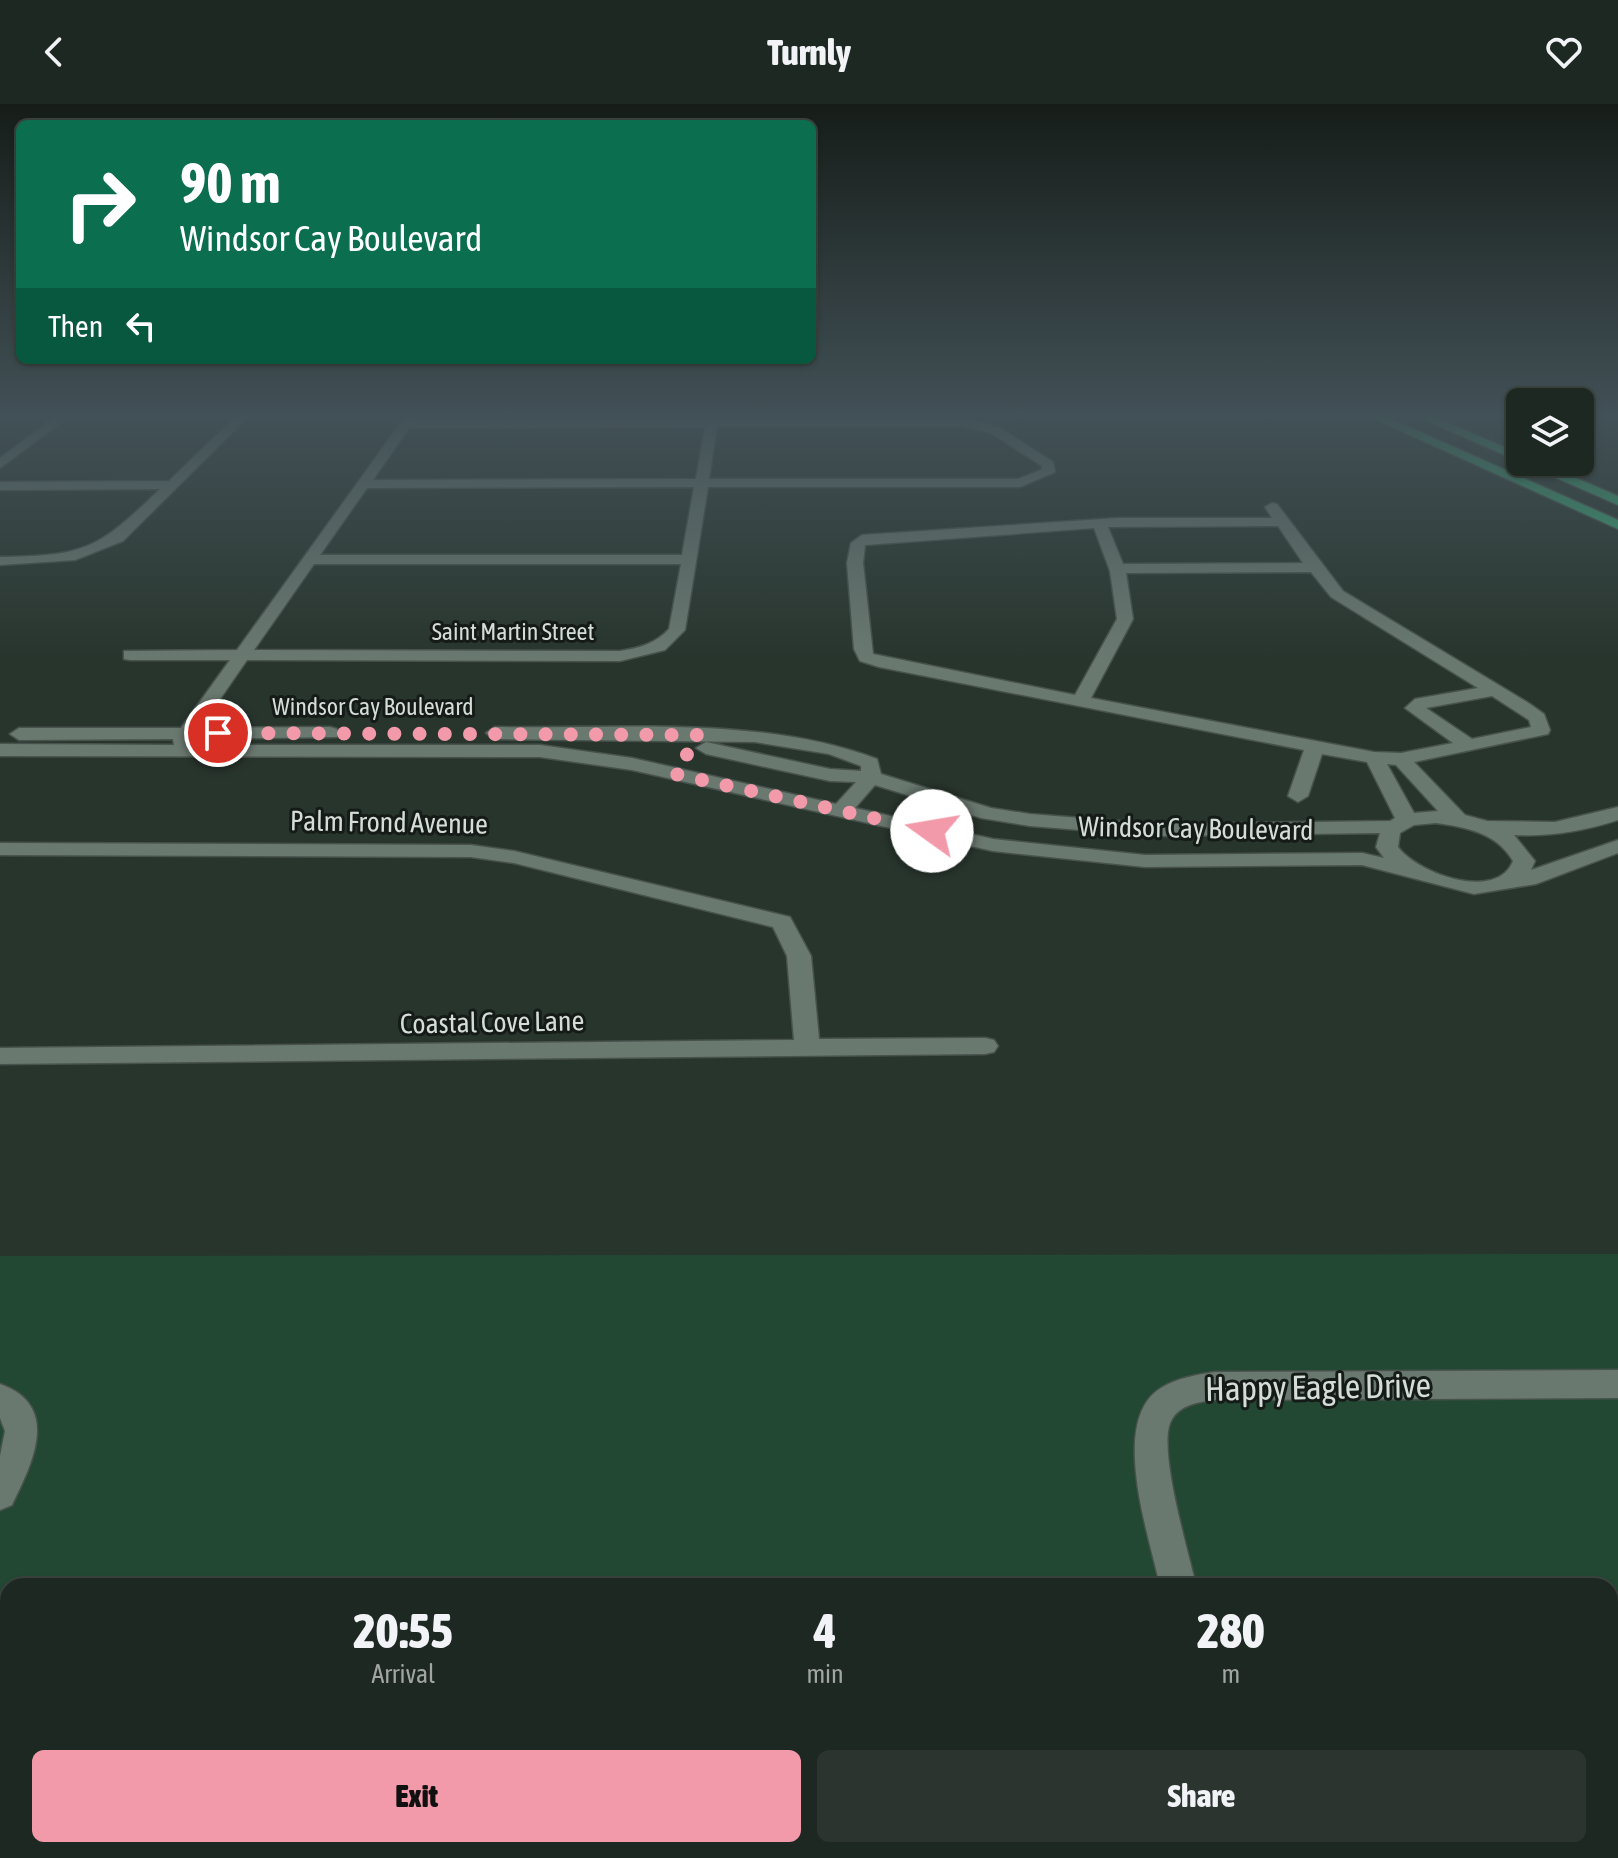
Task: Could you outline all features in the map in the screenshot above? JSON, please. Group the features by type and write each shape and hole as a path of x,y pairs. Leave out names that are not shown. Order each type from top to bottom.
{"highway":[{"path":"1553,496 1618,525"}],"street":[{"path":"0,561 68,558 103,547 118,538 159,496"},
{"path":"181,742 355,496"},
{"name":"Saint Martin Street","path":"130,655 620,656 651,650 670,640 677,630 700,496"},
{"path":"1278,514 1314,567 1337,594 1538,718 1541,730 1401,759 1374,758 866,657 855,563 858,543 878,536 973,534 1099,523 1278,514"},
{"path":"1081,699 1125,619 1117,569 1099,523"},
{"path":"309,560 689,559"},
{"path":"1117,569 1314,567"},
{"path":"1469,745 1414,708 1421,703 1495,690"},
{"name":"Windsor Cay Boulevard","path":"0,734 585,755 993,845 1082,857 1145,861 1362,859 1441,882 1477,888 1528,879 1618,846"},
{"path":"675,774 695,740"},
{"name":"Windsor Cay Boulevard","path":"0,750 181,742 695,740 830,775 871,777 988,814 1074,825 1157,830 1465,821 1545,831 1577,826 1618,813"},
{"path":"1298,796 1315,747"},
{"path":"1374,758 1400,803 1399,824 1386,836 1387,847 1408,870"},
{"path":"1401,759 1465,821"},
{"path":"841,811 871,777"},
{"name":"Windsor Cay Boulevard","path":"1465,821 1501,835 1519,851 1524,861 1523,872 1515,880"},
{"name":"Palm Frond Avenue","path":"0,849 471,851 514,857 782,922 799,956 807,1049"},
{"name":"Coastal Cove Lane","path":"0,1056 985,1046"},
{"name":"Happy Eagle Drive","path":"1176,1578 1148,1445 1156,1415 1180,1394 1214,1386 1618,1384"},
{"path":"0,1398 16,1412 22,1430 20,1451 0,1494"}],"green space":[{"path":"1618,1254 1618,1578 0,1578 0,1256"}],"route":[{"path":"218,733 699,735 675,774 932,831"}]}
